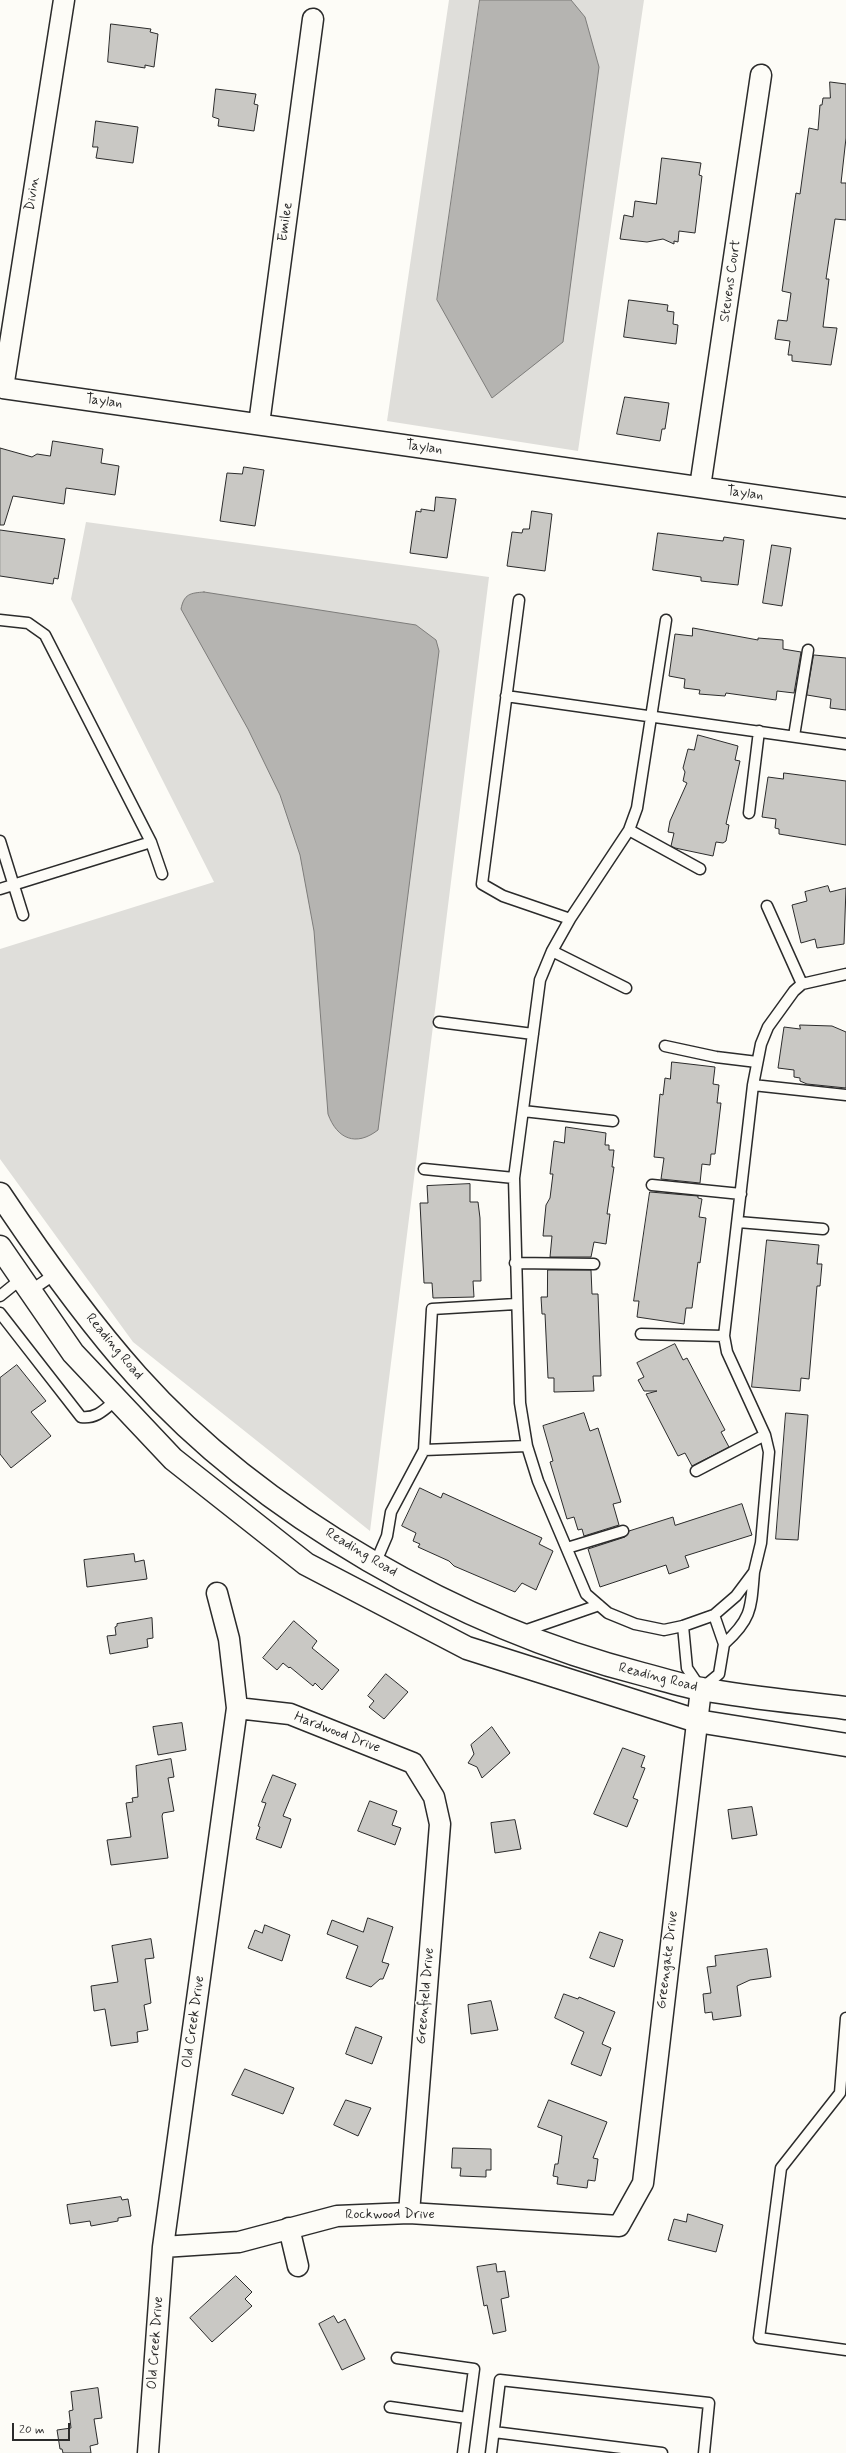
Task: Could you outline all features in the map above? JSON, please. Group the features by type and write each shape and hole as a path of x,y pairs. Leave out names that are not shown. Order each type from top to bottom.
{"main road":[{"name":"Reading Road","path":"0,1194 55,1274 137,1376 210,1448 288,1508 374,1564 518,1633 594,1662 701,1689 846,1708"},
{"name":"Reading Road","path":"0,1247 73,1353 116,1400 173,1459 306,1564 467,1648 697,1721 846,1745"}],"street":[{"name":"Divin","path":"3,388 64,0"},
{"name":"Emilee","path":"259,424 313,19"},
{"name":"Stevens Court","path":"700,487 761,75"},
{"name":"Taylan","path":"3,388 846,508"},
{"name":"Old Creek Drive","path":"148,2453 163,2247 237,1708 229,1638 216,1593"},
{"name":"Greengate Drive","path":"619,2226 643,2183 701,1689"},
{"name":"Hardwood Drive","path":"237,1708 290,1714 413,1763 424,1782"},
{"name":"Greenfield Drive","path":"408,2213 440,1824 434,1797 424,1782"},
{"name":"Rockwood Drive","path":"163,2247 239,2242 337,2216 408,2213 619,2226"},
{"path":"289,2228 298,2266"}],"lane":[{"path":"519,600 482,884 503,896 570,919"},
{"path":"0,620 28,623 45,635 151,842 162,874"},
{"path":"666,620 637,808 629,830 570,919 552,951 540,980 514,1178 516,1304 520,1403 527,1446 538,1481 586,1594 608,1613 635,1624 664,1630 682,1626 714,1615 736,1596 754,1572"},
{"path":"794,736 808,650"},
{"path":"506,696 846,744"},
{"path":"749,813 759,731"},
{"path":"629,830 700,869"},
{"path":"0,841 23,915"},
{"path":"0,889 151,842"},
{"path":"766,906 802,984"},
{"path":"552,951 626,988"},
{"path":"724,1644 742,1628 751,1605 754,1572 761,1543 769,1452 765,1435 727,1352 724,1336 754,1085 761,1044 768,1027 794,991 802,984 846,974"},
{"path":"439,1022 533,1034"},
{"path":"665,1046 716,1057 758,1062"},
{"path":"754,1085 846,1096"},
{"path":"523,1111 613,1121"},
{"path":"424,1169 514,1178"},
{"path":"652,1185 741,1194"},
{"path":"738,1222 823,1230"},
{"path":"515,1263 594,1264"},
{"path":"0,1296 55,1274"},
{"path":"374,1564 387,1536 391,1512 424,1450 432,1309 516,1304"},
{"path":"0,1314 81,1417 89,1418 99,1414 116,1400"},
{"path":"640,1334 724,1336"},
{"path":"696,1471 765,1435"},
{"path":"424,1450 527,1446"},
{"path":"567,1548 623,1531"},
{"path":"518,1633 599,1605"},
{"path":"682,1626 687,1668 701,1689 719,1674 724,1644 714,1615"},
{"path":"846,2018 843,2094 782,2168 759,2338 846,2350"},
{"path":"397,2358 474,2369 463,2453"},
{"path":"491,2453 500,2380 709,2403 704,2453"},
{"path":"390,2407 467,2418"},
{"path":"494,2432 662,2453"}],"shaded area":[{"path":"449,0 644,0 578,451 387,421"},
{"path":"480,0 571,0 585,17 599,67 563,342 492,398 437,300"},
{"path":"86,522 489,577 370,1531 133,1342 0,1159 0,949 214,882 71,599"},
{"path":"204,592 416,625 436,640 439,651 378,1130 362,1138 348,1138 342,1135 332,1123 328,1114 314,931 300,855 280,795 248,729 181,609 184,600 188,595"}],"building":[{"path":"111,24 151,29 150,32 158,34 154,67 145,65 145,68 108,62"},
{"path":"830,82 846,84 846,138 841,183 846,183 846,220 835,219 826,279 829,279 823,327 837,328 831,365 792,361 792,355 788,355 790,341 775,339 778,320 787,321 791,293 782,291 796,193 800,194 809,128 818,130 820,105 822,105 823,98 830,98"},
{"path":"216,89 256,94 254,104 258,105 254,131 218,126 219,119 213,117"},
{"path":"96,121 138,127 133,163 96,158 98,147 93,147"},
{"path":"662,158 701,163 699,175 702,176 695,233 679,231 678,242 674,241 674,244 663,239 647,242 620,239 624,215 633,217 635,201 656,204"},
{"path":"629,300 668,305 667,311 674,312 673,324 678,325 676,344 624,337"},
{"path":"625,397 669,403 665,429 662,429 660,441 617,434"},
{"path":"53,441 103,449 101,463 119,466 115,495 66,488 64,504 13,496 4,525 0,525 0,448 32,457 37,454 50,456"},
{"path":"244,467 264,470 255,526 220,521 227,473 242,474"},
{"path":"436,497 456,499 447,558 410,553 416,511 421,512 421,509 434,511"},
{"path":"532,511 552,514 545,571 507,566 512,532 522,533 523,529 529,529"},
{"path":"0,530 65,539 58,579 54,578 53,584 0,576"},
{"path":"658,533 723,541 724,537 744,540 738,585 701,581 701,577 653,570"},
{"path":"772,545 791,548 782,606 763,603"},
{"path":"693,628 758,640 758,638 783,640 783,649 801,652 794,693 777,691 776,700 726,693 725,696 699,694 700,690 684,688 685,679 669,676 675,634 692,636"},
{"path":"814,655 846,658 846,710 830,708 831,699 807,695"},
{"path":"698,735 738,746 735,760 740,761 726,824 729,825 726,841 723,843 716,842 713,856 671,846 674,833 668,832 670,821 687,783 683,781 685,772 683,768 688,749 694,750"},
{"path":"784,773 846,781 846,845 779,834 779,829 775,828 776,819 762,817 768,777 783,779"},
{"path":"828,886 830,892 846,888 844,944 817,948 815,939 801,943 792,905 807,901 805,892"},
{"path":"800,1025 832,1026 846,1032 846,1088 807,1084 800,1081 800,1078 794,1077 794,1070 778,1068 784,1027 800,1029"},
{"path":"672,1062 715,1067 713,1084 719,1085 717,1103 721,1103 715,1154 711,1154 710,1165 702,1164 700,1183 661,1179 664,1158 654,1157 660,1094 663,1095 665,1078 670,1079"},
{"path":"566,1127 606,1133 605,1145 609,1145 609,1150 614,1150 612,1167 614,1167 607,1214 610,1214 606,1244 594,1242 591,1257 550,1257 552,1236 543,1236 546,1205 550,1198 553,1174 550,1174 554,1141 564,1143"},
{"path":"470,1184 470,1202 478,1202 480,1218 481,1281 473,1281 474,1297 433,1298 432,1283 424,1283 420,1203 428,1203 427,1186"},
{"path":"650,1192 698,1196 698,1198 702,1199 699,1217 706,1218 700,1263 698,1262 692,1308 686,1308 684,1324 637,1317 639,1301 634,1301"},
{"path":"767,1240 819,1245 817,1264 822,1264 820,1286 817,1286 809,1379 801,1378 800,1391 752,1387"},
{"path":"548,1270 591,1270 592,1294 598,1294 601,1376 593,1376 594,1391 554,1392 554,1378 548,1378 545,1314 542,1314 541,1297 547,1297"},
{"path":"675,1344 683,1360 687,1358 725,1430 721,1432 729,1447 692,1466 685,1453 678,1456 646,1394 657,1391 644,1391 638,1380 644,1377 637,1363"},
{"path":"17,1365 46,1401 31,1412 51,1436 11,1468 0,1454 0,1378"},
{"path":"584,1413 590,1431 598,1428 621,1502 613,1504 619,1525 584,1536 582,1529 578,1530 574,1517 567,1519 550,1462 553,1461 543,1426"},
{"path":"786,1413 808,1415 798,1540 776,1539"},
{"path":"420,1488 441,1498 443,1493 542,1538 539,1544 553,1551 536,1590 522,1583 515,1592 454,1566 449,1561 418,1547 420,1544 413,1541 416,1533 402,1526"},
{"path":"742,1504 752,1535 685,1556 689,1567 669,1574 666,1565 600,1587 588,1549 625,1537 629,1531 673,1517 675,1525"},
{"path":"134,1554 135,1562 144,1560 147,1579 87,1587 84,1560"},
{"path":"152,1618 153,1638 147,1639 148,1647 110,1654 107,1636 116,1635 115,1627 117,1624"},
{"path":"294,1621 317,1641 312,1648 339,1670 322,1690 315,1683 313,1686 283,1663 277,1670 263,1658"},
{"path":"386,1674 408,1692 384,1719 369,1707 374,1701 368,1696"},
{"path":"182,1723 186,1750 158,1755 153,1727"},
{"path":"492,1727 510,1753 482,1778 477,1767 468,1763 474,1754 471,1745"},
{"path":"623,1748 645,1756 641,1767 645,1768 633,1798 638,1800 627,1827 594,1814"},
{"path":"171,1759 174,1777 168,1778 174,1811 163,1813 162,1816 168,1858 111,1865 107,1840 131,1837 126,1803 133,1802 132,1798 138,1797 136,1766"},
{"path":"273,1775 296,1784 283,1816 291,1819 281,1848 256,1839 260,1827 258,1826 266,1803 262,1802"},
{"path":"370,1801 397,1811 392,1825 401,1828 395,1845 358,1831"},
{"path":"752,1807 757,1835 732,1839 728,1810"},
{"path":"515,1820 521,1849 495,1853 491,1823"},
{"path":"368,1918 393,1927 382,1962 389,1964 383,1979 380,1979 371,1987 346,1978 358,1946 327,1934 332,1920 363,1932"},
{"path":"265,1925 290,1935 282,1961 248,1948 255,1930 262,1933"},
{"path":"600,1932 623,1940 614,1967 590,1958"},
{"path":"151,1939 154,1958 145,1959 151,2003 144,2005 148,2030 137,2032 138,2042 111,2046 105,2009 94,2011 91,1986 118,1982 112,1946"},
{"path":"767,1949 771,1977 750,1980 737,1986 741,2016 713,2020 712,2012 705,2013 703,1994 711,1993 707,1967 716,1966 715,1956"},
{"path":"564,1994 578,1999 579,1997 615,2012 602,2044 611,2048 601,2076 571,2064 584,2032 555,2018"},
{"path":"491,2001 498,2030 471,2034 468,2005"},
{"path":"356,2027 382,2037 372,2064 346,2054"},
{"path":"245,2069 294,2088 283,2114 232,2095"},
{"path":"346,2100 371,2108 358,2136 334,2125"},
{"path":"549,2100 607,2122 593,2158 598,2159 595,2181 588,2180 587,2188 557,2184 558,2177 553,2176 555,2164 558,2164 562,2136 538,2127"},
{"path":"453,2148 491,2149 491,2170 486,2170 486,2177 460,2176 461,2168 452,2168"},
{"path":"121,2197 122,2200 128,2199 131,2216 118,2218 118,2221 91,2226 90,2221 70,2224 67,2205"},
{"path":"688,2214 723,2225 716,2252 668,2240 674,2219 686,2222"},
{"path":"496,2264 497,2272 505,2271 509,2297 501,2299 506,2331 493,2334 487,2305 484,2306 477,2267"},
{"path":"236,2276 252,2292 245,2299 252,2306 212,2342 190,2318"},
{"path":"334,2316 338,2323 345,2319 365,2359 342,2370 319,2324"},
{"path":"98,2388 102,2418 94,2419 98,2444 90,2446 91,2453 63,2453 62,2449 60,2449 57,2430 71,2428 69,2411 73,2410 71,2392"}]}
